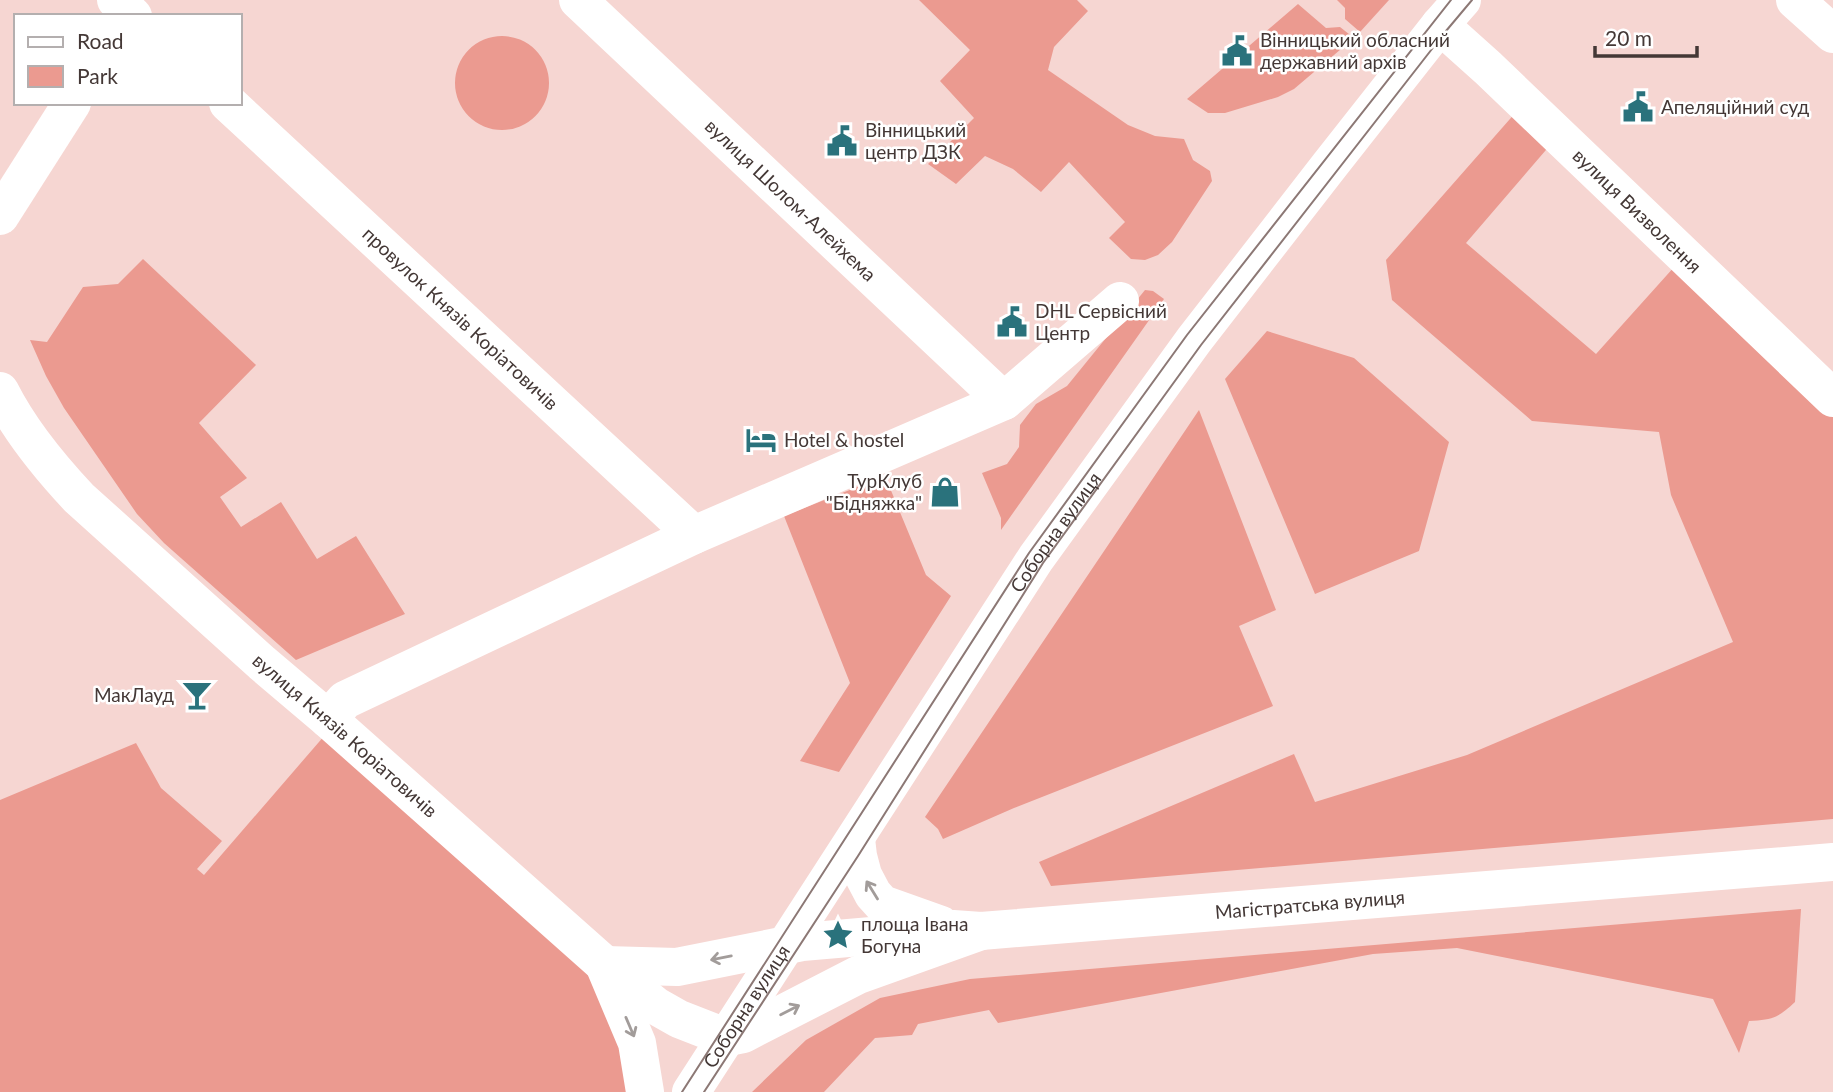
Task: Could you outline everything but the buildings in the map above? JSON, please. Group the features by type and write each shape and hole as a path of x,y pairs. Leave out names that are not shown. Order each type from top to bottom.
{"street":[{"name":"вулиця Шолом-Алейхема","path":"578,0 1004,401"},
{"path":"1795,0 1832,33"},
{"name":"вулиця Визволення","path":"1451,13 1488,68 1833,398"},
{"name":"Соборна вулиця","path":"691,1092 1036,558 1194,340 1451,13"},
{"path":"0,216 71,105"},
{"name":"провулок Князів Коріатовичів","path":"230,105 694,534"},
{"path":"328,719 345,700 694,534 1004,401 1120,301"},
{"name":"вулиця Князів Коріатовичів","path":"0,391 53,471 79,498 262,663 605,965 656,1006 679,1019 728,1037"},
{"path":"856,839 863,875 882,904 967,930"},
{"name":"Магістратська вулиця","path":"605,965 677,967 788,943 1833,862"},
{"path":"728,1037 743,1034 858,975 967,930"},
{"path":"605,965 637,1043 645,1092"}],"green space":[{"path":"919,0 1077,0 1088,11 1054,47 1048,70 1128,125 1155,136 1184,139 1193,160 1210,171 1212,181 1172,242 1158,255 1145,260 1131,259 1109,238 1125,222 1069,162 1041,192 1013,169 985,156 956,184 928,164 974,118 940,81 970,50"},
{"path":"1337,0 1389,0 1360,32 1345,19 1345,8"},
{"path":"1298,4 1326,28 1340,27 1354,38 1294,89 1278,97 1225,113 1208,113 1187,99"},
{"path":"502,36 520,40 535,50 545,65 549,83 545,101 535,116 520,126 502,130 484,126 469,116 459,101 455,83 459,65 469,50 484,40"},
{"path":"1524,103 1558,136 1466,243 1596,354 1684,256 1833,396 1833,819 1051,886 1039,862 1294,754 1315,802 1467,755 1733,642 1671,495 1659,432 1532,421 1392,300 1386,260"},
{"path":"143,259 256,365 199,423 247,478 220,497 241,527 281,502 317,559 356,536 405,614 296,660 164,543 137,514 64,408 30,340 47,342 83,287 118,284"},
{"path":"1145,290 1153,291 1164,299 1001,530 1001,518 982,473 1007,464 1019,447 1020,425 1036,404 1067,386"},
{"path":"1267,331 1354,358 1449,442 1419,551 1315,594 1225,379"},
{"path":"1199,410 1276,610 1239,626 1273,706 1014,808 943,839 938,829 925,817"},
{"path":"885,476 926,575 951,596 839,772 800,761 850,683 784,516"},
{"path":"325,735 602,977 633,1092 0,1092 0,800 136,743 161,788 222,841 197,869 204,875"},
{"path":"1801,909 1795,1002 1774,1017 1749,1021 1739,1053 1713,999 1457,948 1373,954 998,1023 989,1010 918,1024 912,1035 875,1038 824,1092 752,1092 806,1040 880,998 970,979"}],"tram line":[{"path":"682,1092 1029,553 1187,335 1451,0"},
{"path":"704,1092 858,856 1043,563 1201,345 1472,0"}],"place":[{"name":"Вінницький обласний державний архів","path":"1237,51"},
{"name":"Апеляційний суд","path":"1638,107"},
{"name":"Вінницький центр ДЗК","path":"842,141"},
{"name":"DHL Сервісний Центр","path":"1012,322"},
{"name":"Hotel & hostel","path":"761,440"},
{"name":"ТурКлуб \"Бідняжка\"","path":"945,492"},
{"name":"МакЛауд","path":"197,695"},
{"name":"площа Івана Богуна","path":"838,935"}]}
